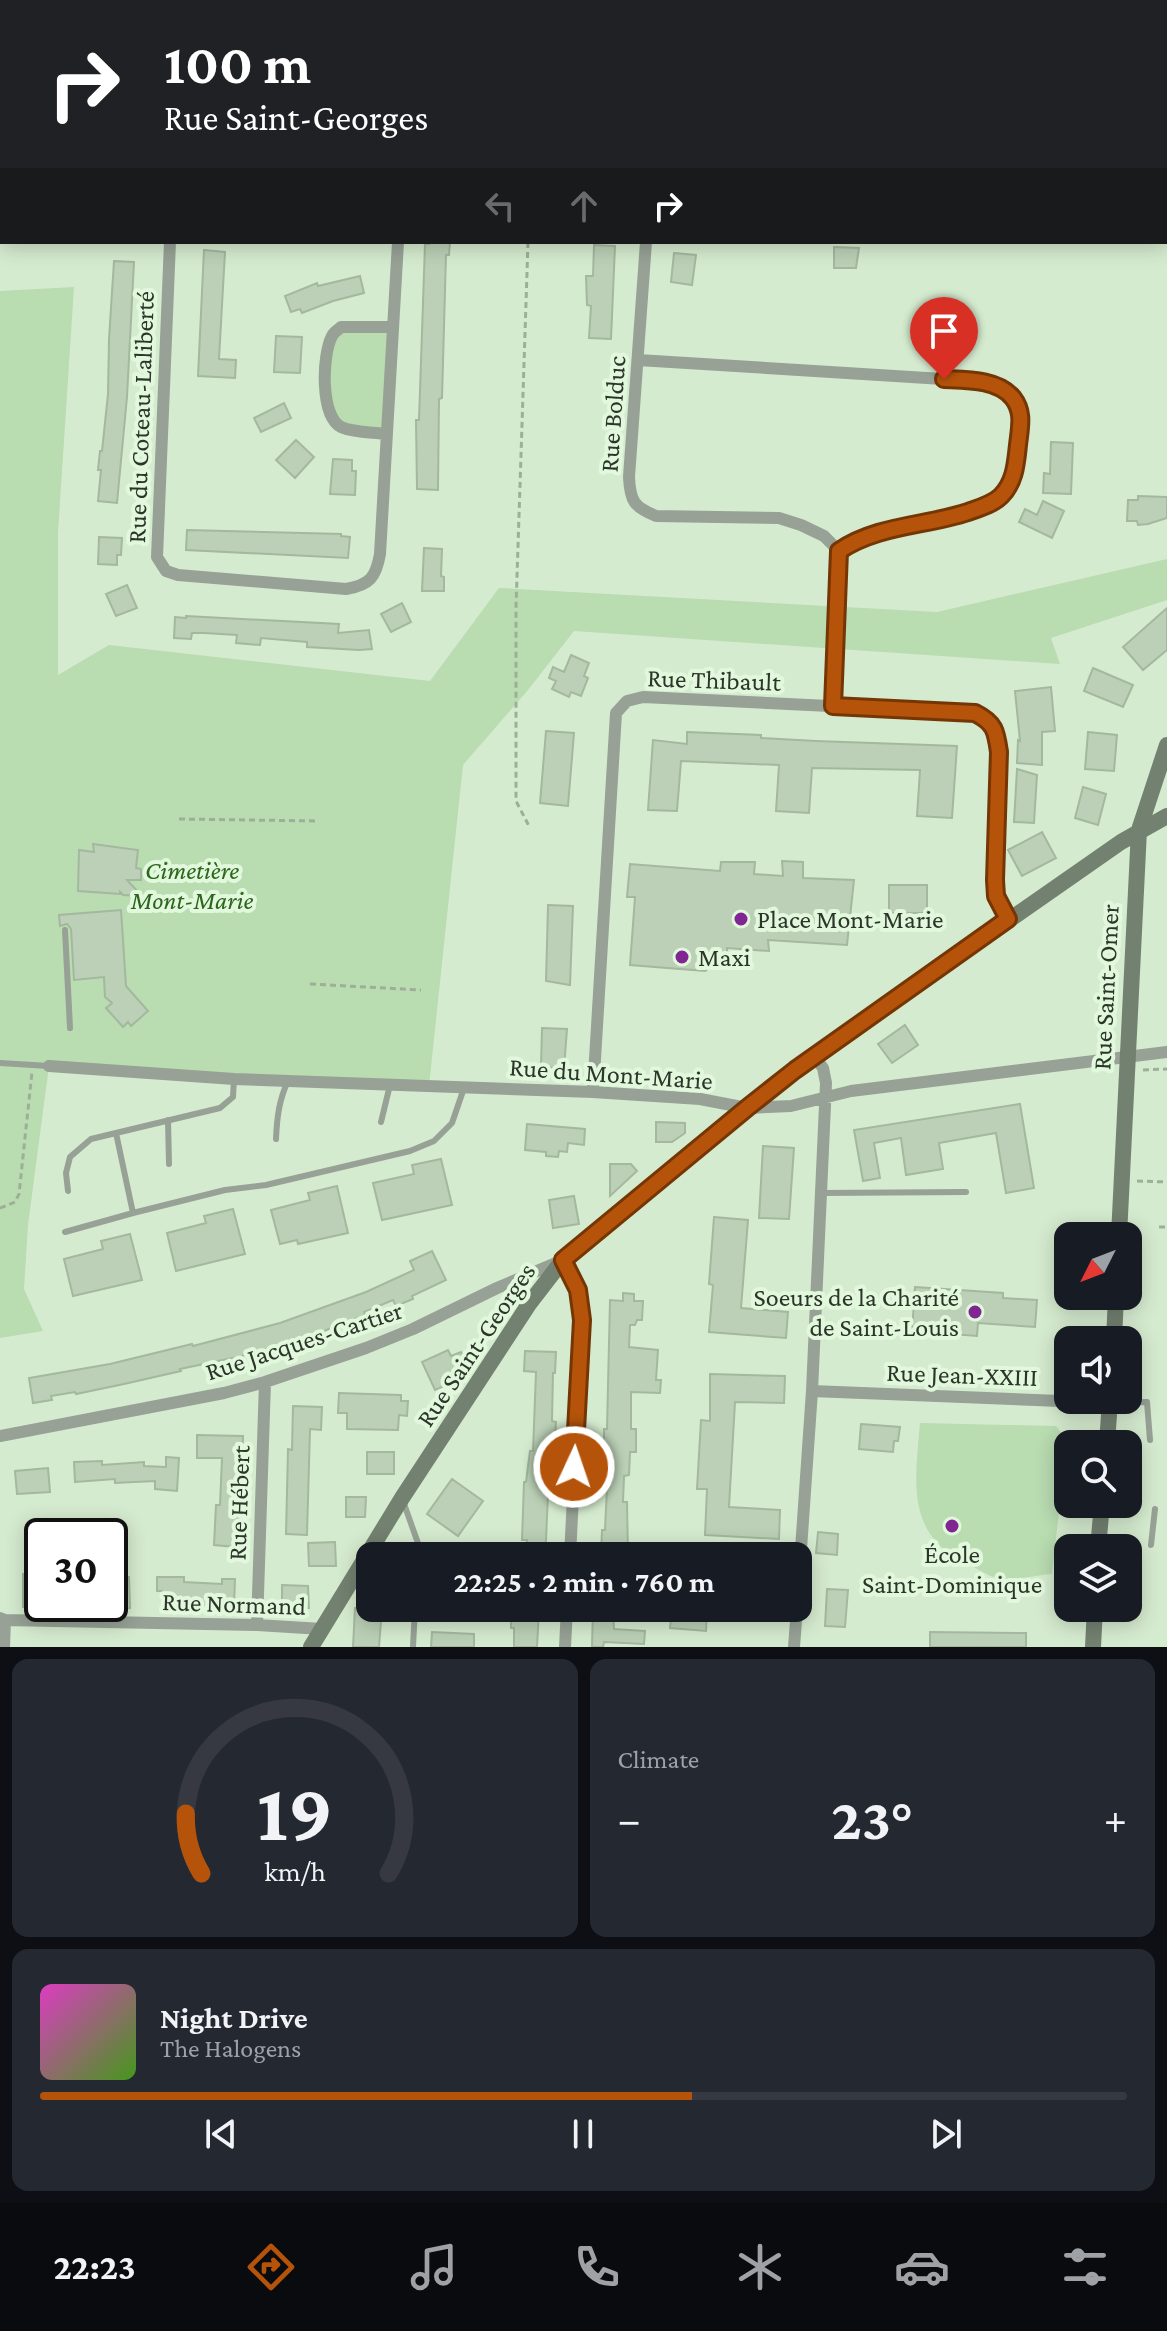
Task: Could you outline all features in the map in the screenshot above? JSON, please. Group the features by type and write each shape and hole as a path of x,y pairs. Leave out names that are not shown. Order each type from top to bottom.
{"street":[{"name":"Rue du Coteau-Laliberté","path":"170,244 157,557 166,571 178,575 346,589 358,587 371,579 377,570 380,554 398,244"},
{"name":"Rue Bolduc","path":"646,244 629,477 632,501 656,516 779,518 824,536 839,551"},
{"path":"386,434 342,427 331,418 326,402 327,356 332,336 341,327 392,327"},
{"path":"638,360 975,381 1006,390 1016,401 1022,415 1016,472 1000,497 951,518 870,535 853,541 839,551 833,706"},
{"name":"Rue Thibault","path":"593,1092 616,713 627,701 643,697 975,713 989,720 996,733 999,752 996,896 1008,919"},
{"path":"1167,747 1162,782 1167,791"},
{"name":"Rue Saint-Omer","path":"1120,1222 1139,830 1167,747"},
{"name":"Rue Saint-Georges","path":"311,1647 402,1498 529,1304 563,1260 814,1056 1008,919 1139,830 1167,816"},
{"name":"Rue du Mont-Marie","path":"49,1066 234,1079 593,1092 700,1099 747,1108 791,1106 851,1091 1167,1052"},
{"path":"801,1542 812,1391 826,1083 823,1068 814,1056"},
{"path":"563,1260 578,1290 582,1320 571,1542"},
{"name":"Rue Jacques-Cartier","path":"0,1436 265,1382 390,1339 563,1260"},
{"name":"Rue Hébert","path":"257,1625 265,1382"},
{"name":"Rue Jean-XXIII","path":"812,1391 1054,1399"},
{"path":"3,1619 4,1647"},
{"name":"Rue Normand","path":"3,1619 322,1629"},
{"path":"565,1647 566,1622"},
{"path":"794,1647 796,1622"},
{"path":"1093,1647 1094,1622"}],"lane":[{"path":"65,930 70,1028"},
{"path":"0,1063 49,1066"},
{"path":"68,1191 66,1173 70,1157 91,1139 220,1108 233,1097 234,1079"},
{"path":"276,1139 280,1097 288,1081"},
{"path":"381,1122 390,1085"},
{"path":"65,1232 225,1190 266,1185 410,1151 434,1141 452,1123 464,1088"},
{"path":"168,1120 169,1164"},
{"path":"116,1133 133,1213"},
{"path":"820,1193 966,1192"},
{"path":"1142,1402 1147,1402 1150,1440"},
{"path":"402,1498 418,1542"},
{"path":"1151,1545 1155,1509"},
{"path":"413,1647 414,1622"}],"path":[{"path":"528,244 516,607 516,801 530,828"},
{"path":"179,819 319,821"},
{"path":"310,984 421,990"},
{"path":"0,1208 15,1202 19,1194 33,1065"},
{"path":"1121,1180 1167,1182"},
{"path":"1159,1227 1167,1227"}],"green space":[{"name":"Cimetière Mont-Marie","path":"74,287 58,533 58,675 109,645 430,681 499,588 937,612 1167,559 1167,600 1051,638 1060,664 574,631 463,765 429,1086 49,1066 28,1225 24,1289 43,1331 0,1338 0,291"},
{"path":"341,327 392,327 386,434 351,429 331,418 327,356"},
{"path":"920,1423 1056,1426 1059,1430 1054,1430 1054,1518 1058,1518 1054,1534 1052,1574 998,1578 948,1552 933,1538 924,1522 918,1505"}],"building":[{"path":"425,244 450,244 449,255 446,255 442,398 439,399 438,490 417,489 416,420 419,420"},
{"path":"594,245 615,246 611,339 589,338 591,306 587,305 586,276 593,276"},
{"path":"834,247 859,248 856,268 834,268"},
{"path":"204,250 225,252 219,359 236,360 235,378 198,376"},
{"path":"674,253 696,255 692,285 671,282"},
{"path":"114,261 134,262 127,397 117,503 98,501 101,470 98,470 108,394"},
{"path":"360,276 364,293 302,313 300,309 291,312 285,296 317,283 318,286"},
{"path":"276,336 302,337 300,373 274,372"},
{"path":"284,403 291,418 261,432 254,418"},
{"path":"296,440 314,457 295,478 276,460"},
{"path":"1051,442 1073,443 1071,494 1043,493 1044,473 1050,474"},
{"path":"333,459 352,460 352,471 356,471 355,495 330,494"},
{"path":"1138,496 1167,497 1167,518 1138,525 1137,521 1127,521 1128,500 1138,500"},
{"path":"1043,501 1064,511 1052,538 1019,522 1025,509 1037,515"},
{"path":"187,530 341,534 350,537 348,558 186,550"},
{"path":"99,537 122,538 117,565 98,564"},
{"path":"424,548 442,549 444,591 422,591"},
{"path":"127,585 137,608 116,616 106,594"},
{"path":"402,603 411,622 391,632 381,614"},
{"path":"1167,608 1167,650 1143,670 1123,647"},
{"path":"175,617 339,624 338,633 369,630 372,649 307,647 307,642 261,638 260,645 236,643 237,635 204,633 192,633 191,639 174,638"},
{"path":"571,655 589,663 584,676 588,678 581,696 571,692 569,697 552,689 556,681 549,678 553,667 564,672"},
{"path":"1093,668 1133,685 1123,707 1084,691"},
{"path":"1051,687 1055,731 1042,732 1042,765 1017,763 1020,741 1015,691"},
{"path":"546,731 574,733 568,806 540,803"},
{"path":"687,732 957,746 952,818 917,816 920,770 812,768 809,813 776,811 779,765 681,761 677,811 648,810 653,740 687,744"},
{"path":"1088,732 1117,735 1114,771 1085,769"},
{"path":"1017,769 1037,775 1034,823 1014,822"},
{"path":"1083,787 1106,794 1098,825 1075,818"},
{"path":"1042,832 1056,858 1022,876 1008,850"},
{"path":"93,844 138,850 136,868 141,869 141,880 127,880 142,896 78,891 79,850 94,852"},
{"name":"Place Mont-Marie","path":"782,861 803,862 803,878 854,880 847,945 768,940 769,951 727,948 727,956 705,971 630,965 635,897 627,897 630,864 720,871 721,862 755,862 754,874 783,876"},
{"path":"889,885 927,885 927,913 889,913"},
{"path":"548,905 573,906 570,985 546,981"},
{"path":"121,910 126,986 148,1011 131,1026 128,1022 123,1027 106,1008 112,1003 105,997 104,977 74,980 71,929 67,924 60,926 59,915"},
{"path":"905,1025 918,1045 892,1063 878,1044"},
{"path":"542,1028 567,1029 564,1068 541,1067"},
{"path":"1020,1104 1034,1188 1006,1193 996,1133 939,1143 943,1169 906,1175 901,1138 874,1143 880,1178 863,1181 854,1130"},
{"path":"656,1122 685,1123 685,1133 672,1142 656,1142"},
{"path":"527,1124 585,1129 584,1145 568,1143 567,1152 559,1151 558,1157 546,1156 546,1152 525,1150"},
{"path":"763,1146 794,1148 789,1219 759,1218"},
{"path":"441,1159 452,1205 382,1220 373,1183 414,1174 412,1165"},
{"path":"610,1164 631,1164 637,1171 610,1196"},
{"path":"337,1186 348,1233 298,1244 297,1240 280,1244 271,1210 310,1200 308,1193"},
{"path":"574,1196 579,1224 553,1228 549,1200"},
{"path":"233,1209 245,1254 176,1271 167,1233 206,1223 204,1216"},
{"path":"714,1217 748,1220 741,1308 788,1312 786,1338 709,1332"},
{"path":"130,1234 142,1280 73,1296 64,1259 103,1249 101,1241"},
{"path":"432,1251 446,1280 396,1306 393,1300 324,1333 247,1355 124,1384 51,1396 52,1400 33,1403 29,1378 193,1346 280,1323 366,1292 414,1270 410,1261"},
{"name":"Soeurs de la Charité de Saint-Louis","path":"915,1287 1003,1293 1003,1298 1037,1300 1035,1327 978,1323 977,1336 912,1331"},
{"path":"623,1293 634,1294 634,1301 643,1301 642,1320 630,1325 629,1347 658,1350 656,1380 661,1380 660,1393 631,1392 631,1429 636,1429 636,1452 630,1452 629,1475 624,1476 623,1502 627,1502 628,1542 602,1542 607,1487 598,1486 599,1460 604,1460 604,1429 607,1429 610,1300 623,1301"},
{"path":"448,1350 451,1356 461,1352 468,1367 446,1377 449,1384 435,1390 422,1362"},
{"path":"525,1351 556,1352 552,1421 556,1422 549,1472 546,1542 522,1540 524,1482 530,1451 533,1451 536,1372 524,1371"},
{"path":"710,1374 785,1376 784,1403 735,1402 729,1507 780,1510 779,1539 705,1535 707,1489 697,1489 701,1420 710,1421"},
{"path":"339,1393 401,1395 401,1401 408,1401 407,1416 399,1415 398,1430 347,1429 347,1413 338,1413"},
{"path":"293,1406 322,1407 321,1430 310,1429 307,1535 286,1534 288,1449 292,1450"},
{"path":"861,1424 900,1427 893,1452 859,1449"},
{"path":"197,1435 243,1436 235,1547 214,1545 222,1458 197,1458"},
{"path":"367,1452 394,1452 394,1474 367,1474"},
{"path":"166,1457 179,1458 177,1491 155,1489 155,1481 115,1483 115,1479 75,1482 74,1462 102,1461 102,1465 144,1462 144,1466 166,1467"},
{"path":"48,1468 50,1492 17,1494 15,1471"},
{"path":"452,1479 483,1501 458,1536 427,1514"},
{"path":"346,1497 366,1497 365,1517 346,1517"},
{"path":"818,1532 838,1534 837,1555 816,1553"},
{"path":"335,1542 336,1566 309,1566 308,1543"},
{"path":"128,1577 130,1608 128,1608"},
{"path":"157,1577 184,1577 184,1582 222,1584 222,1579 235,1579 234,1606 163,1604 162,1591 157,1591"},
{"path":"282,1585 308,1586 309,1608 282,1607"},
{"path":"827,1589 848,1590 845,1627 825,1626"},
{"path":"356,1608 356,1622 381,1622 379,1647 353,1647"},
{"path":"511,1622 538,1622 537,1647 514,1647 514,1628 511,1628"},
{"path":"593,1622 614,1622 614,1629 645,1631 644,1644 604,1642 603,1647 592,1647"},
{"path":"671,1622 706,1622 706,1631 670,1628"},
{"path":"432,1632 474,1634 474,1647 431,1647"},
{"path":"930,1632 1026,1633 1026,1647 930,1647"}],"place":[{"name":"Place Mont-Marie","path":"741,919"},
{"name":"Maxi","path":"682,957"},
{"name":"Soeurs de la Charité de Saint-Louis","path":"975,1312"},
{"name":"École Saint-Dominique","path":"952,1526"}],"route":[{"path":"574,1467 582,1320 578,1290 563,1260 795,1070 1008,919 996,896 999,752 996,733 989,720 975,713 833,706 839,551 853,541 870,535 951,518 982,507 1000,497 1016,472 1022,415 1016,401 1006,390 992,385 944,379"}]}
